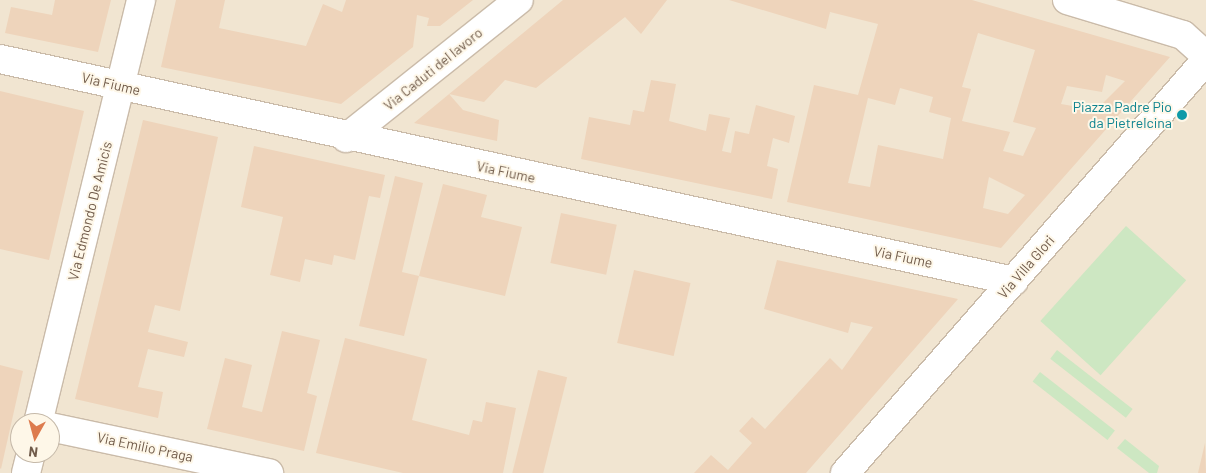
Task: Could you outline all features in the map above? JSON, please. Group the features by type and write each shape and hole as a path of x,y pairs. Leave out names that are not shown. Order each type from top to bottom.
{"street":[{"name":"Via Edmondo De Amicis","path":"40,413 141,0"},
{"name":"Via Caduti del lavoro","path":"346,138 519,0"},
{"path":"1067,0 1182,34 1206,58"},
{"name":"Via Villa Glori","path":"845,473 1206,58"},
{"name":"Via Fiume","path":"0,59 346,138 1014,281"},
{"name":"Via Emilio Praga","path":"60,429 269,473"}],"shaded area":[{"path":"0,0 1206,0 1206,473 0,473"}],"green space":[{"path":"1126,226 1186,280 1101,375 1040,321"},
{"path":"1057,350 1133,409 1126,418 1050,359"},
{"path":"1040,372 1115,430 1107,440 1033,381"},
{"path":"1125,439 1159,466 1157,473 1149,473 1117,448"}],"building":[{"path":"55,0 111,0 98,52 5,33 11,7 52,15"},
{"path":"176,0 225,0 219,28 306,46 323,4 342,12 346,0 473,0 440,26 427,26 429,18 417,15 413,47 341,104 161,67"},
{"path":"563,0 667,0 641,34 625,17 536,88 505,80 484,102 449,94"},
{"path":"729,0 972,0 1170,57 1001,248 787,202 814,85 858,95 878,24 830,12 826,29","holes":["978,33 1035,50 1013,122 1036,128 1023,156 1003,151 1010,132 962,121 971,89 962,87","1106,75 1125,81 1096,110 1061,104 1067,86 1102,92","900,88 933,97 929,112 951,118 943,159 878,145 870,187 848,183 868,98 895,105","989,177 1025,195 1008,214 983,208"]},
{"path":"651,80 676,84 669,121 706,131 709,114 730,118 722,151 731,153 735,131 749,134 756,105 795,116 789,143 773,138 767,166 778,169 772,199 581,159 589,117 630,125 633,110 644,112"},
{"path":"0,91 84,111 49,260 0,249"},
{"path":"449,94 463,110 499,120 497,141 414,123"},
{"path":"143,120 218,137 180,311 155,305 148,332 188,342 184,357 148,349 138,387 163,392 158,418 75,399"},
{"path":"254,146 385,175 380,198 369,196 355,260 334,255 332,265 305,259 300,282 270,275 283,217 241,207"},
{"path":"395,176 423,183 402,272 419,276 404,336 359,326"},
{"path":"443,184 487,195 481,217 522,227 505,296 419,276"},
{"path":"561,213 617,225 606,275 550,263"},
{"path":"777,260 958,299 806,473 694,473 711,455 728,470 752,443 739,431 752,417 765,429 830,358 842,370 873,327 851,322 848,333 764,309"},
{"path":"634,270 691,283 674,356 617,343"},
{"path":"282,331 320,340 307,393 317,396 304,451 207,429 225,358 252,365 242,407 262,412"},
{"path":"345,338 427,359 412,420 469,435 473,420 482,422 486,402 516,408 503,473 403,473 316,453"},
{"path":"0,365 23,371 14,413 10,413 10,429 0,468"},
{"path":"538,370 567,377 543,473 512,473"},
{"path":"1205,443 1206,473 1198,473"}],"place":[{"name":"Piazza Padre Pio da Pietrelcina","path":"1182,115"}]}
